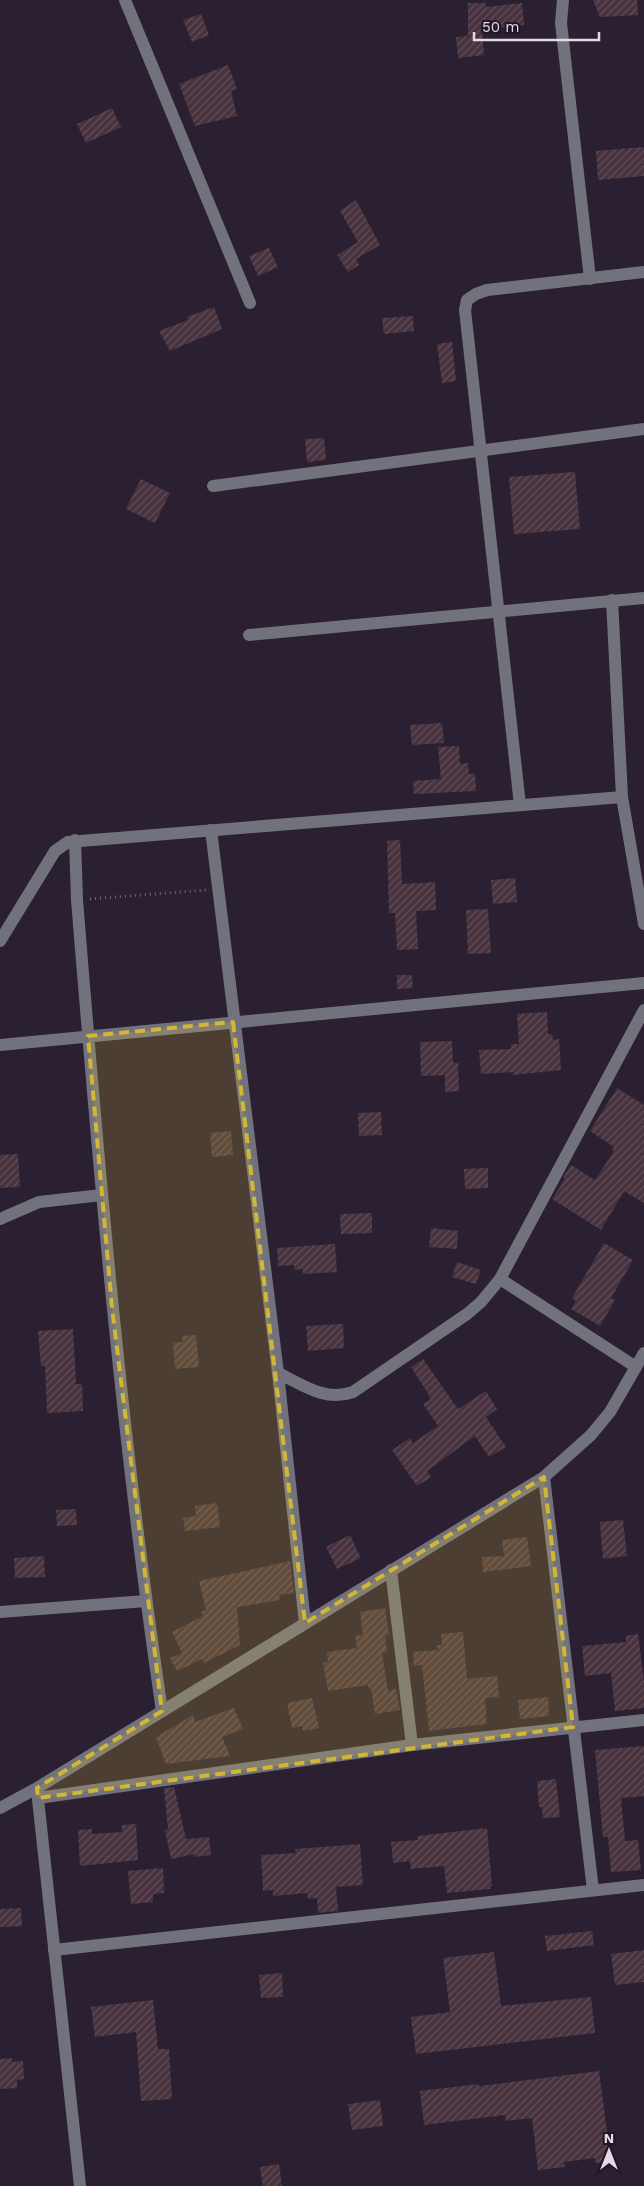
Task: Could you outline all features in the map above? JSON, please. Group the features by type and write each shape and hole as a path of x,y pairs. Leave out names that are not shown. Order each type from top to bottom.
{"street":[{"path":"124,0 250,303"},
{"path":"563,0 561,23 590,279"},
{"path":"520,804 465,310 467,300 487,290 644,272"},
{"path":"213,486 644,428"},
{"path":"249,635 499,610 644,598"},
{"path":"612,600 622,797 644,924"},
{"path":"0,941 55,850 75,840 622,797"},
{"path":"211,830 233,1022 278,1373 305,1623"},
{"path":"75,840 77,900 88,1036 114,1318 146,1601 162,1711"},
{"path":"0,1045 644,983"},
{"path":"278,1373 327,1395 337,1396 353,1392 467,1314 481,1302 500,1279 644,1010"},
{"path":"0,1219 39,1202 102,1195"},
{"path":"500,1279 636,1367"},
{"path":"0,1808 38,1793 162,1711 544,1476 591,1436 610,1412 644,1353"},
{"path":"544,1476 593,1890"},
{"path":"391,1570 412,1745"},
{"path":"0,1612 146,1601"},
{"path":"38,1793 412,1745 644,1720"},
{"path":"38,1793 80,2186"},
{"path":"54,1950 644,1885"}],"path":[{"path":"77,900 219,889"}],"highlighted area":[{"path":"233,1022 305,1623 544,1477 573,1727 38,1798 37,1788 162,1711 112,1308 88,1036"}],"building":[{"path":"593,0 637,0 638,15 600,17"},
{"path":"468,3 486,3 486,7 522,3 524,25 482,30 484,55 458,58 456,37 468,36"},
{"path":"201,14 209,35 192,42 183,20"},
{"path":"228,65 237,89 231,91 237,116 195,126 179,84"},
{"path":"112,108 121,127 86,143 77,124"},
{"path":"644,147 644,176 598,180 596,151"},
{"path":"356,200 380,245 356,259 359,265 348,272 337,255 358,242 340,211"},
{"path":"269,248 278,267 258,276 249,256"},
{"path":"214,307 222,329 170,351 159,331 188,320 187,317"},
{"path":"413,316 414,331 384,334 382,318"},
{"path":"452,342 456,381 442,383 437,344"},
{"path":"324,438 326,460 307,462 305,439"},
{"path":"575,472 580,529 514,534 509,477"},
{"path":"141,479 170,493 155,523 126,509"},
{"path":"442,723 444,743 412,745 410,725"},
{"path":"459,746 460,764 468,763 469,774 475,774 476,791 414,794 413,781 441,779 438,747"},
{"path":"400,840 402,884 435,882 436,910 416,911 418,949 397,950 395,913 389,913 387,841"},
{"path":"515,878 517,902 493,904 491,880"},
{"path":"488,909 491,953 468,954 466,910"},
{"path":"397,975 412,975 413,988 397,989"},
{"path":"547,1012 548,1034 552,1034 553,1040 559,1039 561,1070 513,1075 513,1072 481,1074 479,1050 511,1049 511,1044 519,1044 517,1014"},
{"path":"452,1041 453,1063 458,1063 459,1091 445,1092 445,1075 421,1076 420,1042"},
{"path":"617,1088 644,1105 644,1203 624,1191 601,1230 552,1199 565,1179 563,1178 571,1165 595,1180 614,1151 612,1150 614,1147 590,1131"},
{"path":"381,1112 382,1135 359,1136 358,1113"},
{"path":"231,1131 233,1155 212,1157 210,1133"},
{"path":"18,1154 20,1187 0,1188 0,1155"},
{"path":"488,1168 488,1188 465,1189 464,1169"},
{"path":"372,1213 372,1233 341,1234 340,1214"},
{"path":"431,1228 458,1231 457,1249 429,1247"},
{"path":"604,1243 633,1260 611,1298 615,1300 600,1326 571,1309 576,1301 572,1298"},
{"path":"335,1244 337,1272 303,1274 303,1269 294,1270 294,1265 278,1266 277,1248"},
{"path":"457,1262 481,1270 476,1284 452,1277"},
{"path":"343,1324 344,1348 308,1351 306,1326"},
{"path":"73,1329 76,1384 82,1384 83,1411 47,1413 45,1366 41,1366 38,1331"},
{"path":"196,1335 199,1367 175,1369 173,1343 183,1342 182,1336"},
{"path":"423,1359 458,1409 486,1391 497,1409 486,1417 506,1447 489,1457 475,1436 427,1471 431,1477 417,1486 392,1450 410,1438 413,1443 438,1426 423,1404 430,1400 429,1395 411,1367"},
{"path":"217,1503 220,1527 185,1531 183,1518 196,1516 195,1506"},
{"path":"76,1509 77,1525 57,1526 56,1510"},
{"path":"623,1520 627,1556 603,1559 600,1522"},
{"path":"350,1535 361,1558 337,1569 326,1547"},
{"path":"527,1537 531,1566 483,1572 482,1557 504,1556 502,1540"},
{"path":"44,1556 45,1577 15,1578 14,1558"},
{"path":"290,1561 294,1593 279,1595 280,1600 237,1607 240,1645 204,1663 202,1659 177,1671 170,1658 182,1653 172,1632 203,1616 201,1612 206,1610 199,1581"},
{"path":"385,1608 389,1635 385,1636 387,1652 382,1653 388,1691 396,1689 400,1710 375,1714 371,1689 369,1689 368,1685 328,1691 323,1663 328,1662 327,1652 357,1648 355,1636 363,1635 360,1612"},
{"path":"463,1632 467,1679 497,1676 499,1697 485,1698 487,1724 429,1731 422,1665 414,1666 413,1652 438,1650 437,1645 442,1645 441,1634"},
{"path":"638,1634 644,1681 644,1708 615,1711 611,1673 585,1676 582,1646 626,1642 626,1636"},
{"path":"548,1697 549,1716 520,1719 518,1700"},
{"path":"312,1698 319,1728 303,1731 302,1726 292,1728 287,1703"},
{"path":"234,1708 243,1729 222,1737 230,1756 166,1764 156,1737 193,1715 195,1722"},
{"path":"644,1746 644,1796 621,1798 625,1841 638,1840 641,1870 611,1872 608,1837 603,1837 595,1750"},
{"path":"556,1779 560,1817 543,1818 542,1807 539,1807 537,1781"},
{"path":"174,1787 186,1839 209,1837 211,1855 194,1857 194,1854 171,1859 165,1830 168,1829 164,1788"},
{"path":"136,1824 138,1860 80,1866 78,1830 92,1829 92,1834 122,1832 122,1825"},
{"path":"487,1828 492,1886 490,1886 490,1889 447,1893 444,1866 411,1869 410,1861 393,1863 391,1842 418,1840 418,1836"},
{"path":"360,1844 363,1885 336,1887 338,1911 318,1913 317,1898 308,1899 307,1893 273,1896 273,1890 263,1891 261,1855 296,1853 295,1849"},
{"path":"163,1868 164,1893 153,1894 153,1902 131,1904 128,1871"},
{"path":"21,1908 22,1926 0,1927 0,1909"},
{"path":"592,1931 594,1945 547,1951 545,1936"},
{"path":"644,1950 644,1982 615,1985 611,1954"},
{"path":"494,1952 501,2006 591,1997 595,2033 416,2054 411,2017 450,2012 443,1958"},
{"path":"282,1973 283,1997 261,1998 259,1975"},
{"path":"153,2000 158,2049 169,2049 172,2099 141,2101 136,2032 95,2037 91,2007"},
{"path":"12,2058 12,2062 23,2061 24,2079 17,2080 17,2088 0,2089 0,2059"},
{"path":"599,2071 611,2162 595,2163 595,2158 564,2162 565,2167 538,2170 532,2118 506,2121 505,2115 424,2125 420,2091 479,2084 479,2086"},
{"path":"380,2100 383,2126 352,2130 348,2104"},
{"path":"279,2164 282,2186 263,2186 260,2167"}]}
